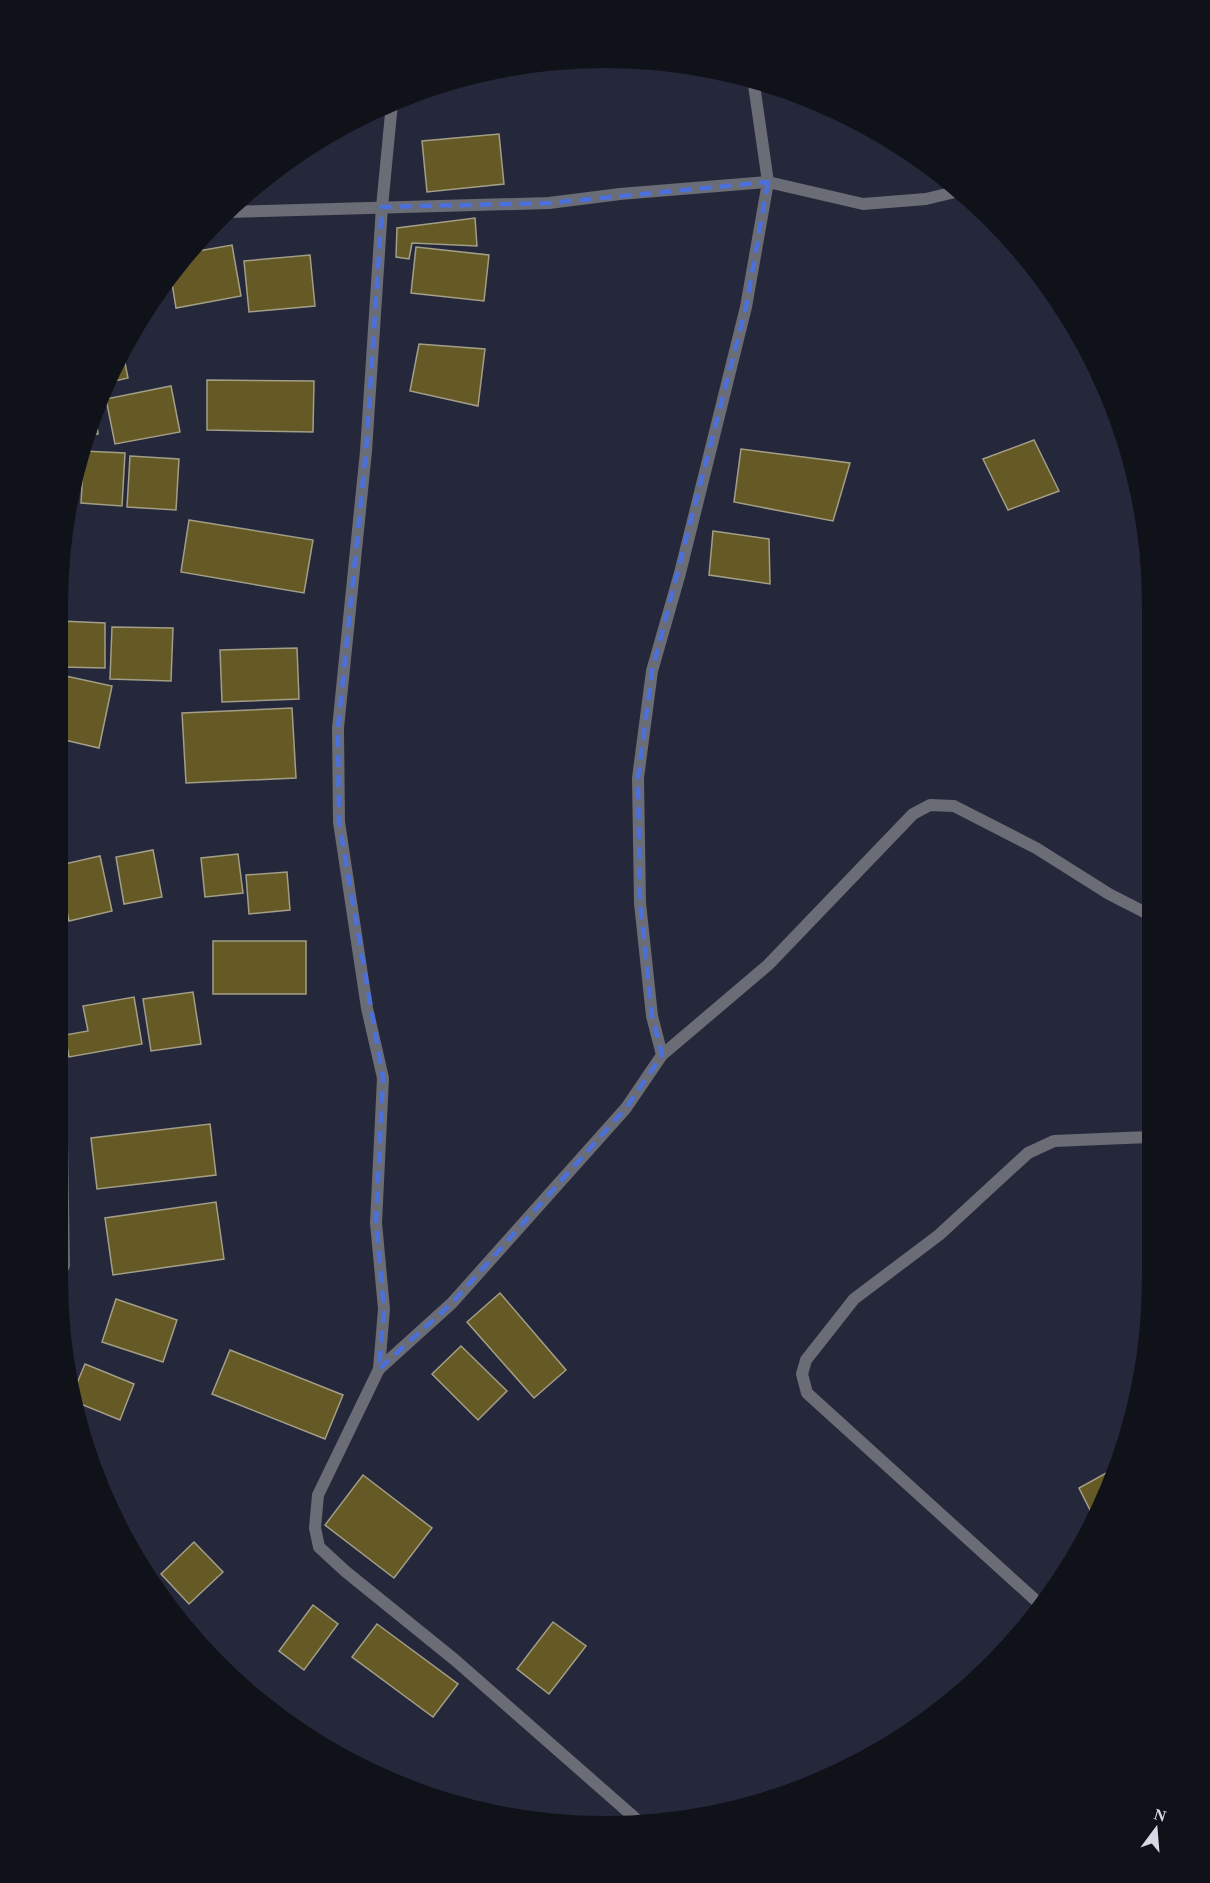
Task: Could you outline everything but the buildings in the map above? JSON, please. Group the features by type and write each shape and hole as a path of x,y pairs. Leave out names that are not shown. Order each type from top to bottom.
{"street":[{"path":"662,1055 652,1016 640,903 638,778 652,671 680,573 746,307 768,182 755,89"},
{"path":"391,112 382,207 366,451 338,728 339,822 367,1008 383,1078 376,1223 384,1309 379,1369 318,1495 315,1528 319,1547 345,1571 455,1660 631,1815"},
{"path":"240,212 549,203 620,194 768,182 864,204 926,199 950,193"},
{"path":"379,1369 452,1303 626,1108 662,1055 768,965 913,814 930,805 954,806 1036,848 1109,894 1142,911"},
{"path":"1035,1600 807,1393 802,1374 806,1360 854,1299 939,1235 1028,1153 1054,1141 1142,1137"}],"highlighted area":[{"path":"768,182 746,307 652,671 638,778 640,903 652,1016 662,1055 626,1108 452,1303 379,1369 384,1309 376,1223 383,1078 339,822 338,728 366,451 382,207 549,203"}]}
